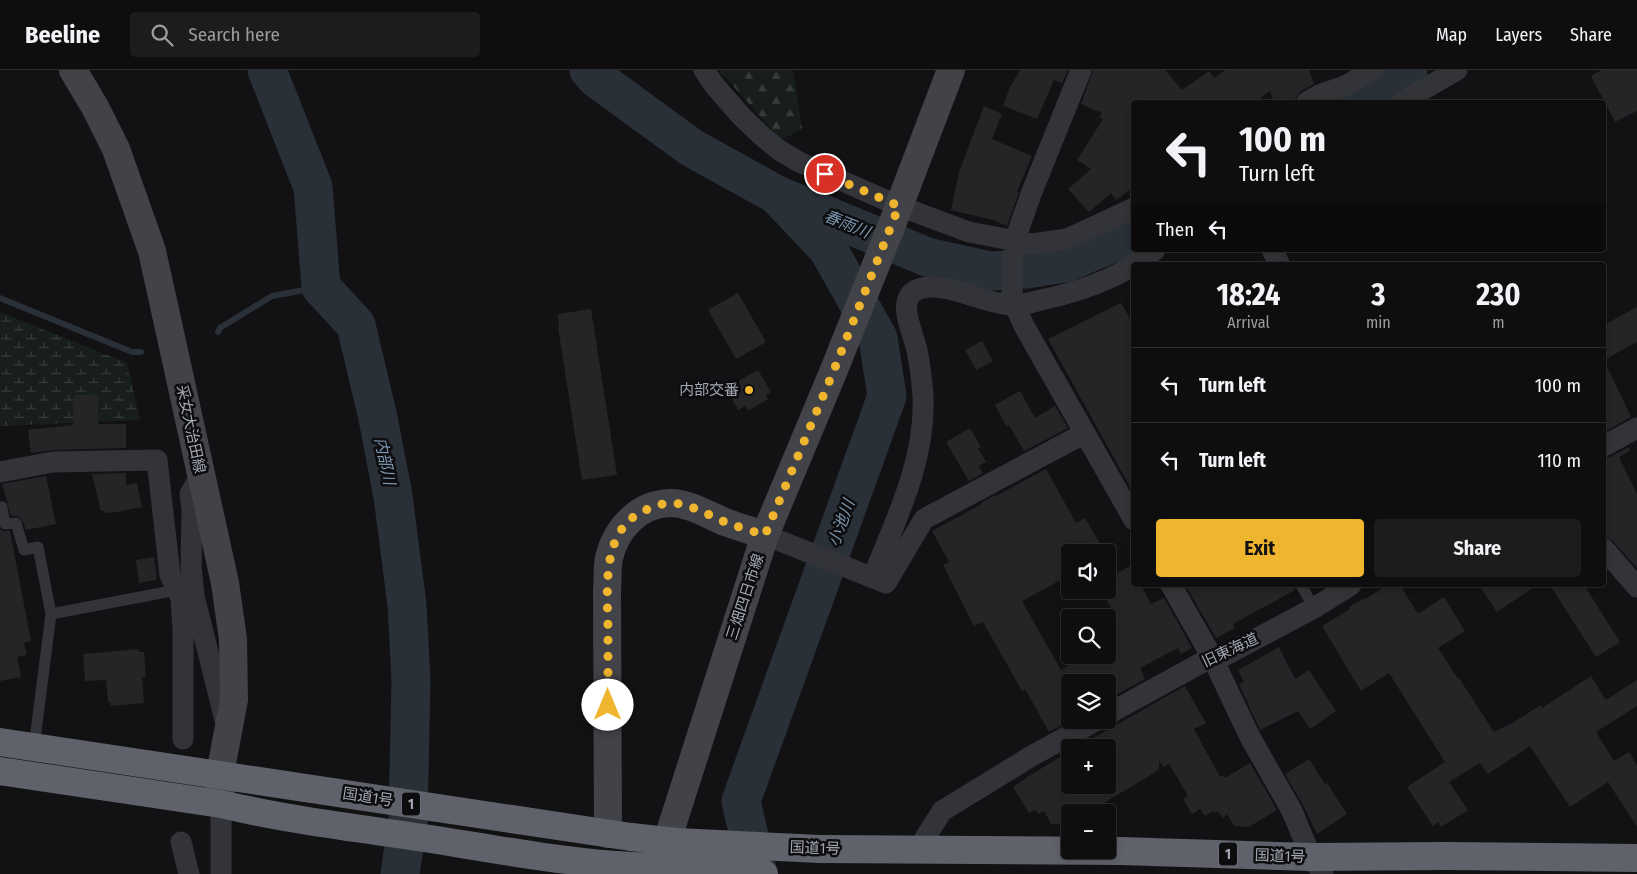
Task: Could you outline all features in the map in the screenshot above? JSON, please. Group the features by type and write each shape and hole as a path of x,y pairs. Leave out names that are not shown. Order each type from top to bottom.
{"highway":[{"name":"国道1号","path":"0,742 220,774 569,829 677,842 820,849 1120,851 1317,865 1455,856 1637,858"},
{"name":"1","path":"0,771 221,804 255,812 602,867 764,874"}],"main road":[{"name":"采女大治田線","path":"73,70 95,107 116,150 152,251 225,583 233,638 234,700 220,774 221,804"},
{"path":"765,535 834,370 951,70"},
{"name":"三畑四日市線","path":"620,836 607,589 609,559 617,536 625,524 638,513 655,506 671,503 693,508 725,522 765,535 656,874"}],"street":[{"path":"704,70 715,86 742,117 779,150 896,214 969,232 1014,247 1067,239 1131,209"},
{"path":"1081,70 1031,194 1014,247 1014,299 1023,324 1131,515"},
{"path":"1310,100 1345,86 1373,70"},
{"path":"1405,100 1457,70"},
{"path":"1137,262 1152,252"},
{"path":"872,576 912,477 921,439 923,418 921,376 906,303 911,293 920,288 931,287 1014,299 1068,294 1109,279 1131,266"},
{"path":"1606,445 1637,428"},
{"path":"765,535 886,583 924,519 1084,433"},
{"path":"0,472 53,462 157,460 170,575 184,595 228,730"},
{"path":"184,740 183,630 184,595 190,566 192,510 190,494 201,475"},
{"path":"1606,551 1637,587"},
{"path":"1172,587 1212,657 1250,737 1292,811 1317,865"},
{"name":"旧東海道","path":"1116,710 1212,657 1224,656 1314,608 1348,587"},
{"path":"918,849 942,811 1030,757 1081,729"},
{"path":"221,804 221,874"},
{"path":"181,842 189,874"}],"lane":[{"path":"0,507 2,507 5,524 16,523 24,550 38,547 51,614 34,747"},
{"path":"1302,587 1314,608"},
{"path":"51,614 184,595"},
{"path":"181,842 182,874"}],"green space":[{"path":"719,70 793,70 802,128 781,140"},
{"path":"0,312 127,363 140,420 0,426"}],"building":[{"path":"1020,70 1068,70 1062,83 1054,80 1037,119 1003,106 1010,87"},
{"path":"1093,70 1165,70 1182,90 1209,71 1214,78 1225,70 1309,70 1314,84 1301,91 1296,98 1289,100 1273,100 1270,91 1258,100 1131,100 1131,189 1116,200 1111,193 1089,212 1068,189 1091,169 1077,160 1103,119 1099,117 1102,113 1081,104"},
{"path":"1602,70 1637,70 1637,111 1615,122 1606,105 1606,100 1604,100 1591,76"},
{"path":"984,106 1002,114 992,139 1032,156 1017,191 1019,192 1007,226 993,220 951,210 959,172"},
{"path":"738,293 766,342 736,359 708,310"},
{"path":"1121,303 1131,321 1131,489 1048,339"},
{"path":"1637,307 1637,342 1606,359 1606,324"},
{"path":"591,309 617,475 582,480 558,327 558,314"},
{"path":"982,341 993,361 976,370 965,350"},
{"path":"1606,364 1631,417 1606,431"},
{"name":"内部交番","path":"758,370 771,392 766,395 768,399 748,411 745,406 738,410 726,388"},
{"path":"1020,391 1035,418 1055,406 1068,428 1024,451 1009,425 1007,427 995,405"},
{"path":"74,395 98,395 98,424 126,424 126,448 53,450 31,453 28,430 73,425"},
{"path":"970,428 981,447 978,448 986,462 979,466 983,473 969,481 946,442"},
{"path":"1629,447 1630,451 1619,457 1637,494 1637,568 1613,541 1606,537 1606,458"},
{"path":"1046,469 1076,523 1085,518 1100,544 1061,544 1061,580 1022,601 1061,670 1071,664 1116,664 1116,609 1112,609 1106,599 1116,599 1116,574 1131,566 1131,587 1142,587 1151,604 1164,598 1192,648 1181,654 1178,648 1140,668 1145,679 1116,695 1116,674 1061,674 1061,726 1049,732 1025,689 1022,691 983,622 974,626 943,565 949,562 932,531 995,495"},
{"path":"126,473 126,485 137,483 142,507 104,513 104,511 101,511 92,474"},
{"path":"46,476 56,524 26,530 21,518 11,516 2,484"},
{"path":"0,529 2,531 10,531 31,641 24,643 27,655 17,657 21,677 0,681"},
{"path":"154,557 157,580 139,583 136,560"},
{"path":"1187,587 1294,587 1295,590 1233,624 1235,628 1216,638"},
{"path":"1384,587 1401,587 1418,614 1444,597 1465,631 1438,648 1494,732 1541,705 1542,708 1591,676 1606,700 1637,680 1637,706 1596,732 1614,761 1629,752 1637,765 1637,827 1608,782 1570,807 1530,746 1488,774 1480,763 1449,782 1468,810 1441,827 1438,822 1433,826 1407,787 1445,762 1389,673 1361,691 1322,626 1350,609 1349,607"},
{"path":"1480,587 1534,587 1497,612"},
{"path":"1551,587 1585,587 1620,642 1596,657"},
{"path":"1279,647 1295,679 1309,670 1336,711 1310,729 1298,711 1260,730 1239,684 1244,682 1238,670"},
{"path":"139,649 139,652 144,652 146,677 142,677 144,703 111,706 110,702 108,702 106,680 85,681 83,654"},
{"path":"1185,686 1206,723 1194,729 1220,777 1223,775 1225,778 1250,763 1277,810 1249,827 1234,826 1227,814 1223,818 1218,811 1215,813 1213,811 1205,816 1200,809 1192,814 1183,799 1188,796 1169,764 1163,767 1159,761 1159,770 1102,804 1061,804 1061,825 1051,824 1044,811 1039,814 1035,810 1029,813 1013,787 1061,757 1061,794 1116,794 1116,739 1093,738 1109,729 1116,729 1116,725"},
{"path":"1309,759 1347,814 1317,834 1285,774"}],"waterway":[{"name":"内部川","path":"267,70 313,187 321,287 356,325 378,418 393,496 407,605 411,680 408,820 400,874"},
{"name":"春雨川","path":"589,70 596,78 692,148 777,195 927,257 990,271 1027,269 1065,263 1110,244 1131,233"},
{"name":"春雨川","path":"1356,100 1408,70"},
{"name":"小池川","path":"758,874 741,801 887,396 878,338 828,249 777,195"},
{"path":"218,332 220,328 272,296 321,287"},
{"path":"0,298 132,352 141,352"}],"place":[{"name":"内部交番","path":"749,390"}],"route":[{"path":"608,705 607,589 609,559 617,536 625,524 638,513 655,506 671,503 693,508 725,522 765,535 834,370 899,206 825,174"}]}
